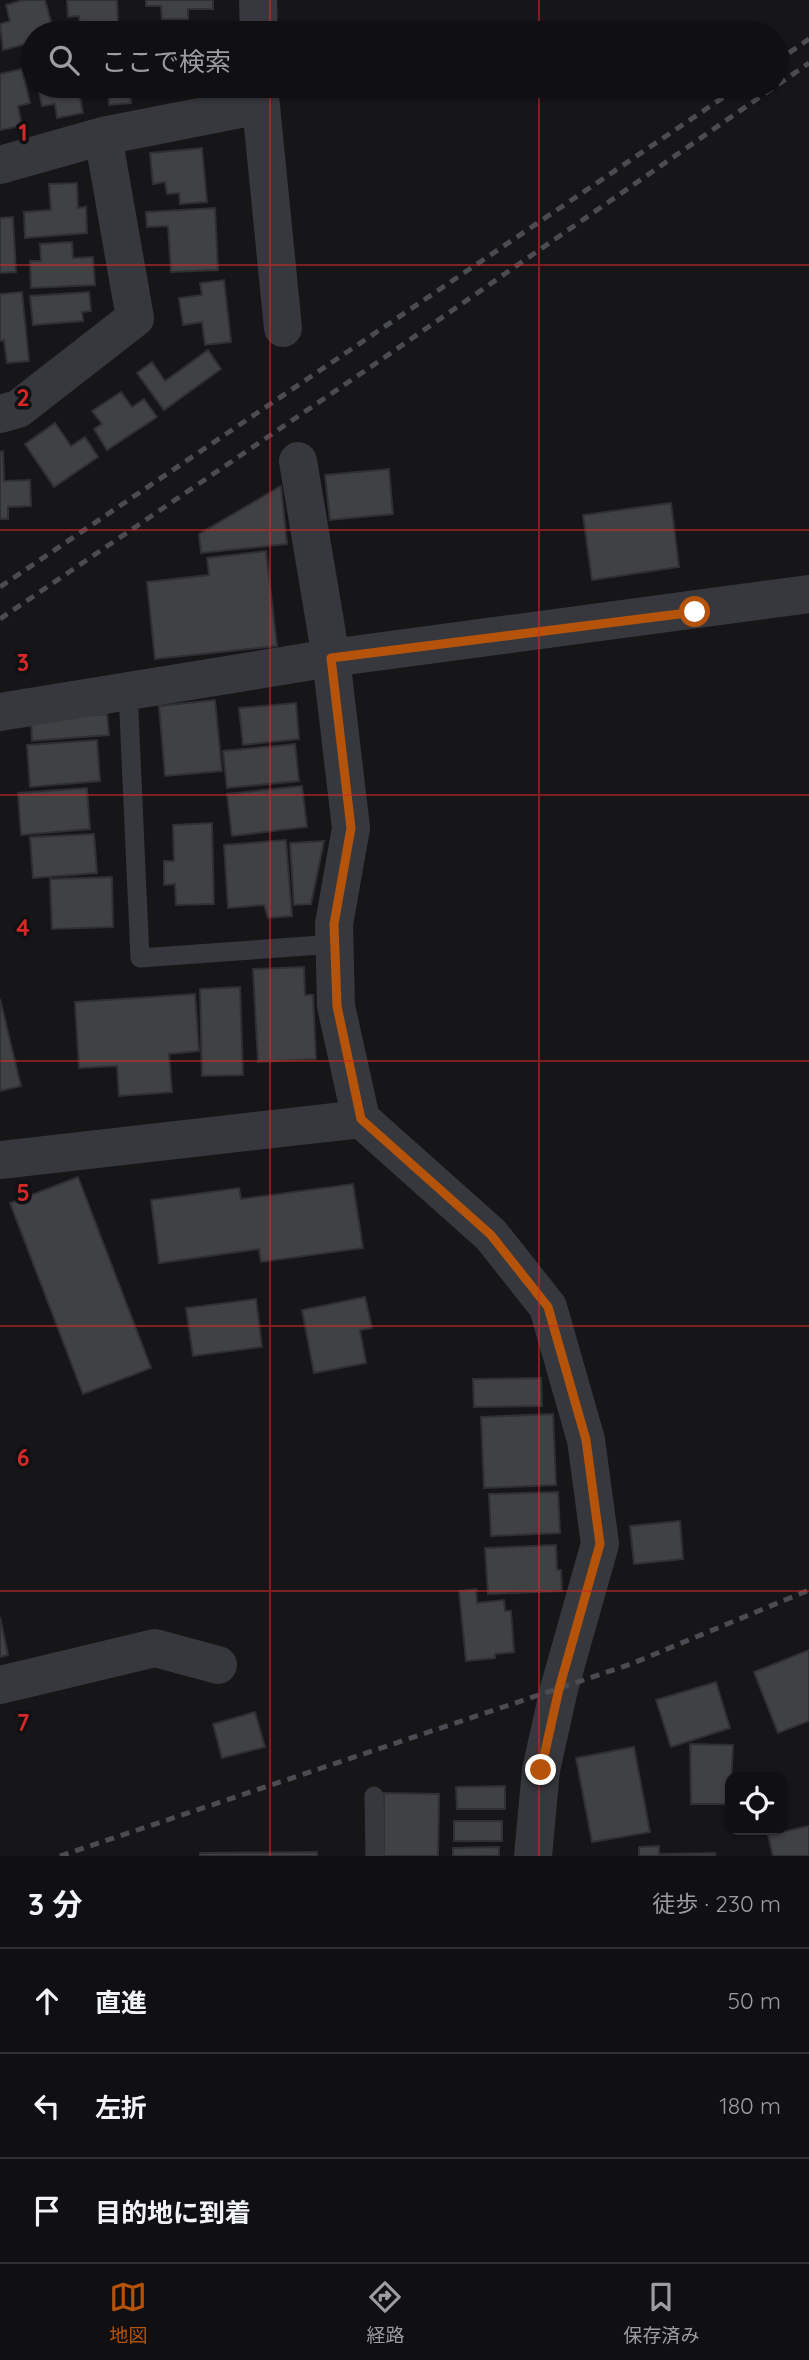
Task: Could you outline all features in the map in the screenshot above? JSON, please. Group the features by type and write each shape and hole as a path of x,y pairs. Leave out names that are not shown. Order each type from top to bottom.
{"street":[{"path":"258,0 259,21"},
{"path":"0,165 252,98"},
{"path":"260,98 283,328"},
{"path":"0,414 18,410 135,318 103,136"},
{"path":"298,461 331,658 351,828 334,924 337,1006 361,1119 491,1235 548,1307 586,1440 600,1544 541,1770 533,1856"},
{"path":"0,712 331,658 809,594"},
{"path":"0,1160 361,1119"},
{"path":"0,1685 155,1648 218,1665"}],"lane":[{"path":"128,691 140,958 335,944"},
{"path":"374,1796 375,1856"}],"building":[{"path":"23,0 45,0 51,21 21,21 21,45 3,50 0,24 10,21 6,5"},
{"path":"67,0 117,0 118,21 79,21 79,16 68,17"},
{"path":"146,0 213,0 213,9 188,9 188,19 162,19 161,6 146,6"},
{"path":"21,69 21,98 29,98 30,103 18,106 22,126 0,130 0,74"},
{"path":"40,98 80,98 83,113 57,118 55,104 42,106"},
{"path":"108,98 131,98 131,103 109,105"},
{"path":"202,148 207,202 180,204 179,193 167,194 165,182 153,184 150,153"},
{"path":"77,183 78,208 86,207 87,233 25,238 24,212 51,210 49,184"},
{"path":"215,208 218,270 171,272 168,226 147,227 146,212"},
{"path":"13,217 16,272 0,273 0,218"},
{"path":"72,242 73,258 93,257 95,285 31,288 30,261 41,261 40,244"},
{"path":"224,280 231,342 205,345 202,322 183,325 179,298 202,295 200,283"},
{"path":"22,292 29,361 7,363 4,340 0,341 0,294"},
{"path":"89,292 91,311 82,312 83,321 33,325 30,296"},
{"path":"208,350 221,369 164,410 137,373 152,362 165,381"},
{"path":"121,392 132,407 144,399 157,417 107,450 94,429 102,424 92,411"},
{"path":"55,423 71,446 85,437 98,457 54,487 25,444"},
{"path":"3,451 4,481 30,480 31,506 8,507 8,519 0,519 0,452"},
{"path":"389,469 393,514 330,520 325,475"},
{"path":"281,486 287,544 201,553 199,534"},
{"path":"671,503 679,567 592,580 583,515"},
{"path":"266,551 277,646 155,659 147,582 209,575 207,558"},
{"path":"215,700 222,771 165,776 159,706"},
{"path":"296,703 299,739 243,745 239,708"},
{"path":"107,714 109,735 32,741 31,720"},
{"path":"97,740 100,781 30,787 27,745"},
{"path":"295,744 299,781 227,788 223,751"},
{"path":"302,786 307,827 232,836 227,794"},
{"path":"87,788 90,829 21,835 18,793"},
{"path":"212,823 214,904 176,905 175,884 164,885 164,861 174,861 173,825"},
{"path":"94,834 97,873 33,878 30,837"},
{"path":"286,840 292,916 268,918 264,905 228,908 224,845"},
{"path":"324,841 311,904 294,905 290,843"},
{"path":"112,877 113,927 52,929 50,879"},
{"path":"304,967 305,995 313,995 316,1059 258,1062 253,969"},
{"path":"240,987 243,1075 202,1076 200,989"},
{"path":"195,994 199,1051 169,1054 172,1092 119,1096 117,1066 79,1068 75,1002"},
{"path":"0,999 21,1086 0,1091"},
{"path":"78,1177 151,1368 83,1394 10,1203"},
{"path":"353,1184 363,1248 261,1262 259,1249 159,1263 151,1200 239,1188 241,1199"},
{"path":"365,1297 372,1328 360,1330 366,1363 314,1373 302,1310"},
{"path":"256,1299 262,1347 193,1356 186,1308"},
{"path":"541,1378 542,1406 474,1407 473,1379"},
{"path":"553,1414 556,1485 484,1488 481,1417"},
{"path":"558,1492 560,1533 491,1536 489,1494"},
{"path":"680,1521 683,1559 634,1564 630,1526"},
{"path":"556,1545 557,1570 561,1570 562,1591 488,1594 485,1548"},
{"path":"476,1589 477,1603 504,1600 505,1611 511,1611 514,1652 495,1654 495,1658 466,1661 459,1591"},
{"path":"0,1617 8,1655 0,1657"},
{"path":"809,1650 809,1721 778,1733 754,1672"},
{"path":"716,1682 730,1728 671,1747 656,1700"},
{"path":"255,1712 265,1747 222,1758 213,1724"},
{"path":"690,1744 733,1745 732,1772 725,1772 725,1804 691,1804"},
{"path":"634,1747 650,1832 592,1842 576,1758"},
{"path":"505,1786 505,1809 457,1809 456,1787"},
{"path":"384,1793 439,1794 438,1856 384,1856"},
{"path":"454,1821 502,1821 502,1841 454,1841"},
{"path":"809,1826 809,1856 773,1856 768,1835 788,1835 788,1831"},
{"path":"659,1846 659,1854 715,1853 715,1856 639,1856 639,1847"},
{"path":"499,1847 499,1856 453,1856 453,1848"},
{"path":"317,1852 317,1856 200,1856 200,1853"}],"railway":[{"path":"788,54 809,39"},
{"path":"788,78 809,63"},
{"path":"0,587 722,98"},
{"path":"0,619 759,98"},
{"path":"60,1856 631,1664 809,1590"}],"route":[{"path":"541,1770 559,1689 600,1544 586,1440 548,1307 491,1235 361,1119 337,1006 334,924 351,828 331,658 695,612"}]}
